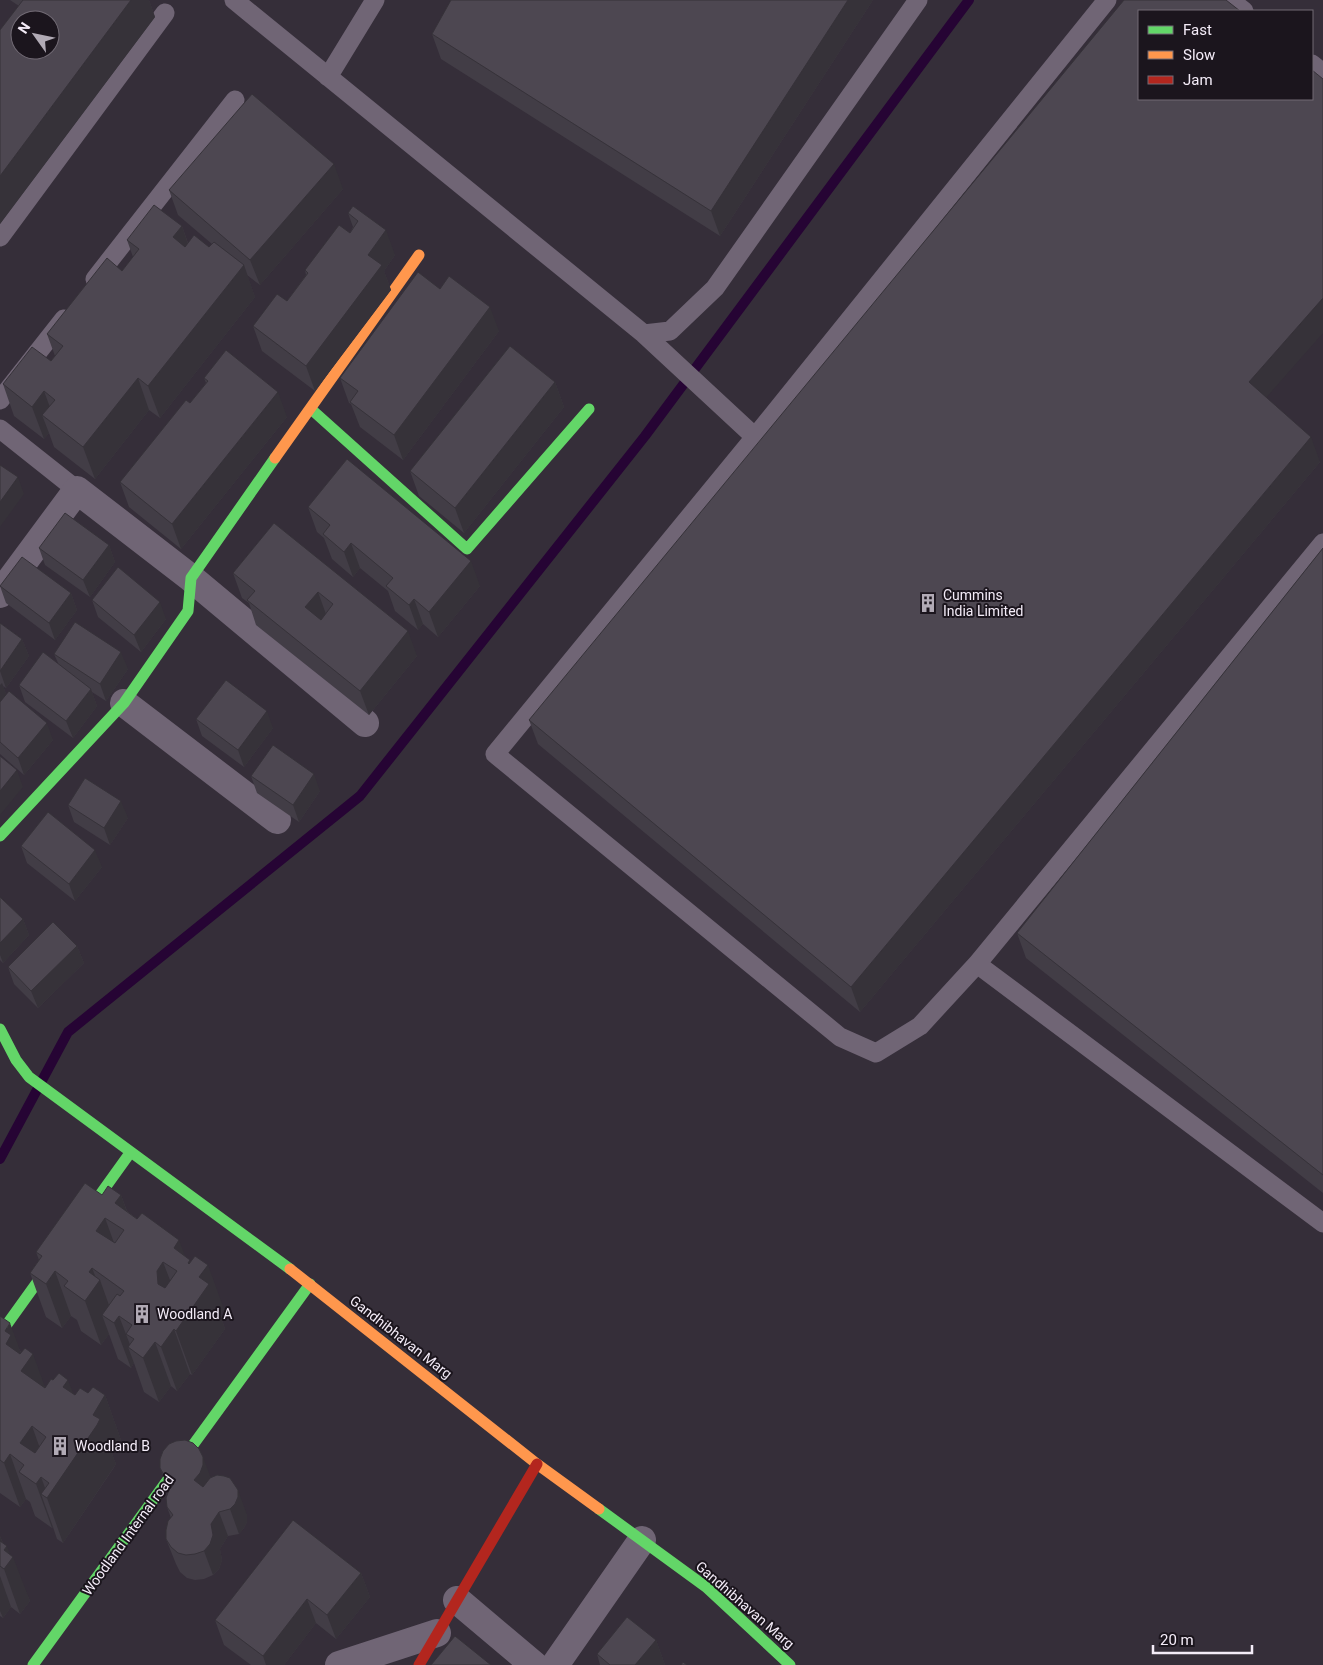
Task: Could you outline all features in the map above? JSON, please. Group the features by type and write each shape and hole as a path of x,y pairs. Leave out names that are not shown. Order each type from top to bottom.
{"street":[{"path":"0,836 124,703 188,611 191,578 419,254"},
{"path":"311,409 467,549 589,409"},
{"path":"0,594 77,490 191,578 365,723"},
{"path":"124,703 277,820"},
{"name":"Gandhibhavan Marg","path":"0,1030 16,1060 29,1077 310,1284 538,1464 706,1587 790,1665"},
{"path":"0,1334 130,1152"},
{"name":"Woodland Internal road","path":"33,1665 310,1284"},
{"path":"419,1665 538,1464"},
{"path":"555,1665 642,1540"},
{"path":"456,1600 534,1665"},
{"path":"339,1665 437,1633"}],"lane":[{"path":"234,0 644,334 755,437"},
{"path":"328,77 375,0"},
{"path":"644,334 670,331 715,288 918,0"},
{"path":"1107,0 755,437 495,754 840,1037 876,1053 920,1026 977,964 1323,543"},
{"path":"1230,0 1243,10"},
{"path":"0,237 165,13"},
{"path":"1313,65 1323,73"},
{"path":"87,289 235,100"},
{"path":"0,400 75,305"},
{"path":"0,429 77,490"},
{"path":"977,964 1323,1224"}],"building":[{"path":"23,0 131,0 0,176 0,30 10,17 10,60 60,60 60,10 15,10"},
{"path":"451,0 848,0 711,211 432,34"},
{"name":"Cummins India Limited","path":"1124,0 1226,0 1239,10 1138,10 1138,100 1313,100 1313,71 1323,79 1323,298 1249,382 1311,437 851,987 529,720"},
{"path":"252,94 334,164 250,260 169,190"},
{"path":"154,205 182,226 173,237 185,247 194,235 209,247 214,242 244,265 148,386 138,378 83,447 42,415 55,400 44,391 32,407 3,384 32,347 51,361 63,346 47,334 107,258 122,271 139,249 127,240"},
{"path":"353,206 386,230 368,255 382,265 306,366 253,326 277,294 287,301 308,273 305,270 339,225 350,233 358,221 348,213"},
{"path":"418,272 440,289 449,276 490,307 394,435 350,402 358,391 340,378"},
{"path":"510,346 555,382 455,508 410,471"},
{"path":"226,350 278,392 172,524 120,482 186,400 190,403 208,381 204,378"},
{"path":"347,459 471,561 429,612 414,599 409,605 386,586 393,578 351,543 344,552 323,534 330,525 308,507"},
{"path":"0,465 18,477 0,502"},
{"path":"65,513 109,545 83,580 39,548"},
{"path":"274,523 408,631 360,691 247,600 255,591 233,573","holes":["318,592 333,604 321,620 305,607"]},
{"path":"1323,548 1323,1175 1017,933"},
{"path":"22,557 71,593 49,623 0,586"},
{"path":"118,567 160,602 134,635 92,600"},
{"path":"75,622 121,652 100,684 54,654"},
{"path":"0,623 22,639 0,671"},
{"path":"43,652 91,689 66,721 19,685"},
{"path":"226,680 267,711 238,750 196,719"},
{"path":"9,691 47,723 18,758 0,742 0,702"},
{"path":"273,745 314,774 293,805 251,776"},
{"path":"0,756 17,770 0,791"},
{"path":"85,778 121,801 104,828 68,805"},
{"path":"48,812 95,850 69,884 21,846"},
{"path":"0,897 23,919 0,943"},
{"path":"53,922 77,946 31,991 8,967"},
{"path":"85,1183 102,1195 108,1186 121,1195 115,1203 137,1219 142,1213 179,1240 174,1248 190,1260 189,1264 195,1256 208,1265 199,1277 209,1284 176,1331 174,1329 161,1347 155,1342 143,1358 128,1347 134,1339 126,1334 132,1325 119,1316 114,1323 102,1315 117,1294 120,1296 124,1291 92,1268 89,1272 100,1280 85,1301 64,1286 68,1281 55,1271 46,1284 30,1273 42,1256 36,1252","holes":["105,1218 124,1230 115,1243 96,1231","163,1262 177,1271 165,1288 158,1284 157,1271"]},
{"path":"0,1316 10,1323 5,1331 11,1335 6,1344 20,1354 25,1348 33,1354 21,1371 45,1388 51,1379 53,1380 59,1373 68,1380 63,1387 75,1395 80,1388 88,1393 93,1387 105,1395 93,1415 100,1419 97,1425 47,1498 41,1494 49,1483 41,1477 36,1484 19,1472 24,1465 10,1454 4,1463 0,1460","holes":["32,1426 46,1437 35,1453 20,1443"]},
{"path":"185,1440 193,1443 203,1457 200,1473 194,1480 203,1487 210,1478 217,1475 224,1476 230,1478 238,1490 235,1504 230,1509 219,1512 211,1524 213,1535 210,1544 204,1551 186,1555 178,1553 166,1539 168,1521 173,1515 167,1507 166,1498 174,1484 164,1475 160,1468 160,1459 163,1451 169,1444"},
{"path":"293,1520 361,1573 327,1615 307,1599 263,1656 215,1620"},
{"path":"0,1541 7,1546 4,1550 13,1557 4,1569 0,1566"},
{"path":"627,1617 656,1640 635,1665 610,1665 597,1654"},
{"path":"455,1636 491,1665 431,1665"}],"waterway":[{"path":"0,1159 68,1032 360,796 645,436 969,0"}],"traffic: fast":[{"path":"311,409 467,549 589,409"},
{"path":"0,836 124,703 188,611 191,578 275,458"},
{"path":"0,1029 16,1060 29,1077 290,1269"},
{"path":"0,1334 130,1153"},
{"path":"33,1665 310,1284"},
{"path":"599,1509 706,1587 790,1665"}],"traffic: slow":[{"path":"275,458 419,255"},
{"path":"290,1269 537,1464 599,1509"}],"traffic: jam":[{"path":"419,1665 537,1464"}],"place":[{"name":"Cummins India Limited","path":"928,603"},
{"name":"Woodland A","path":"142,1314"},
{"name":"Woodland B","path":"60,1446"}]}
